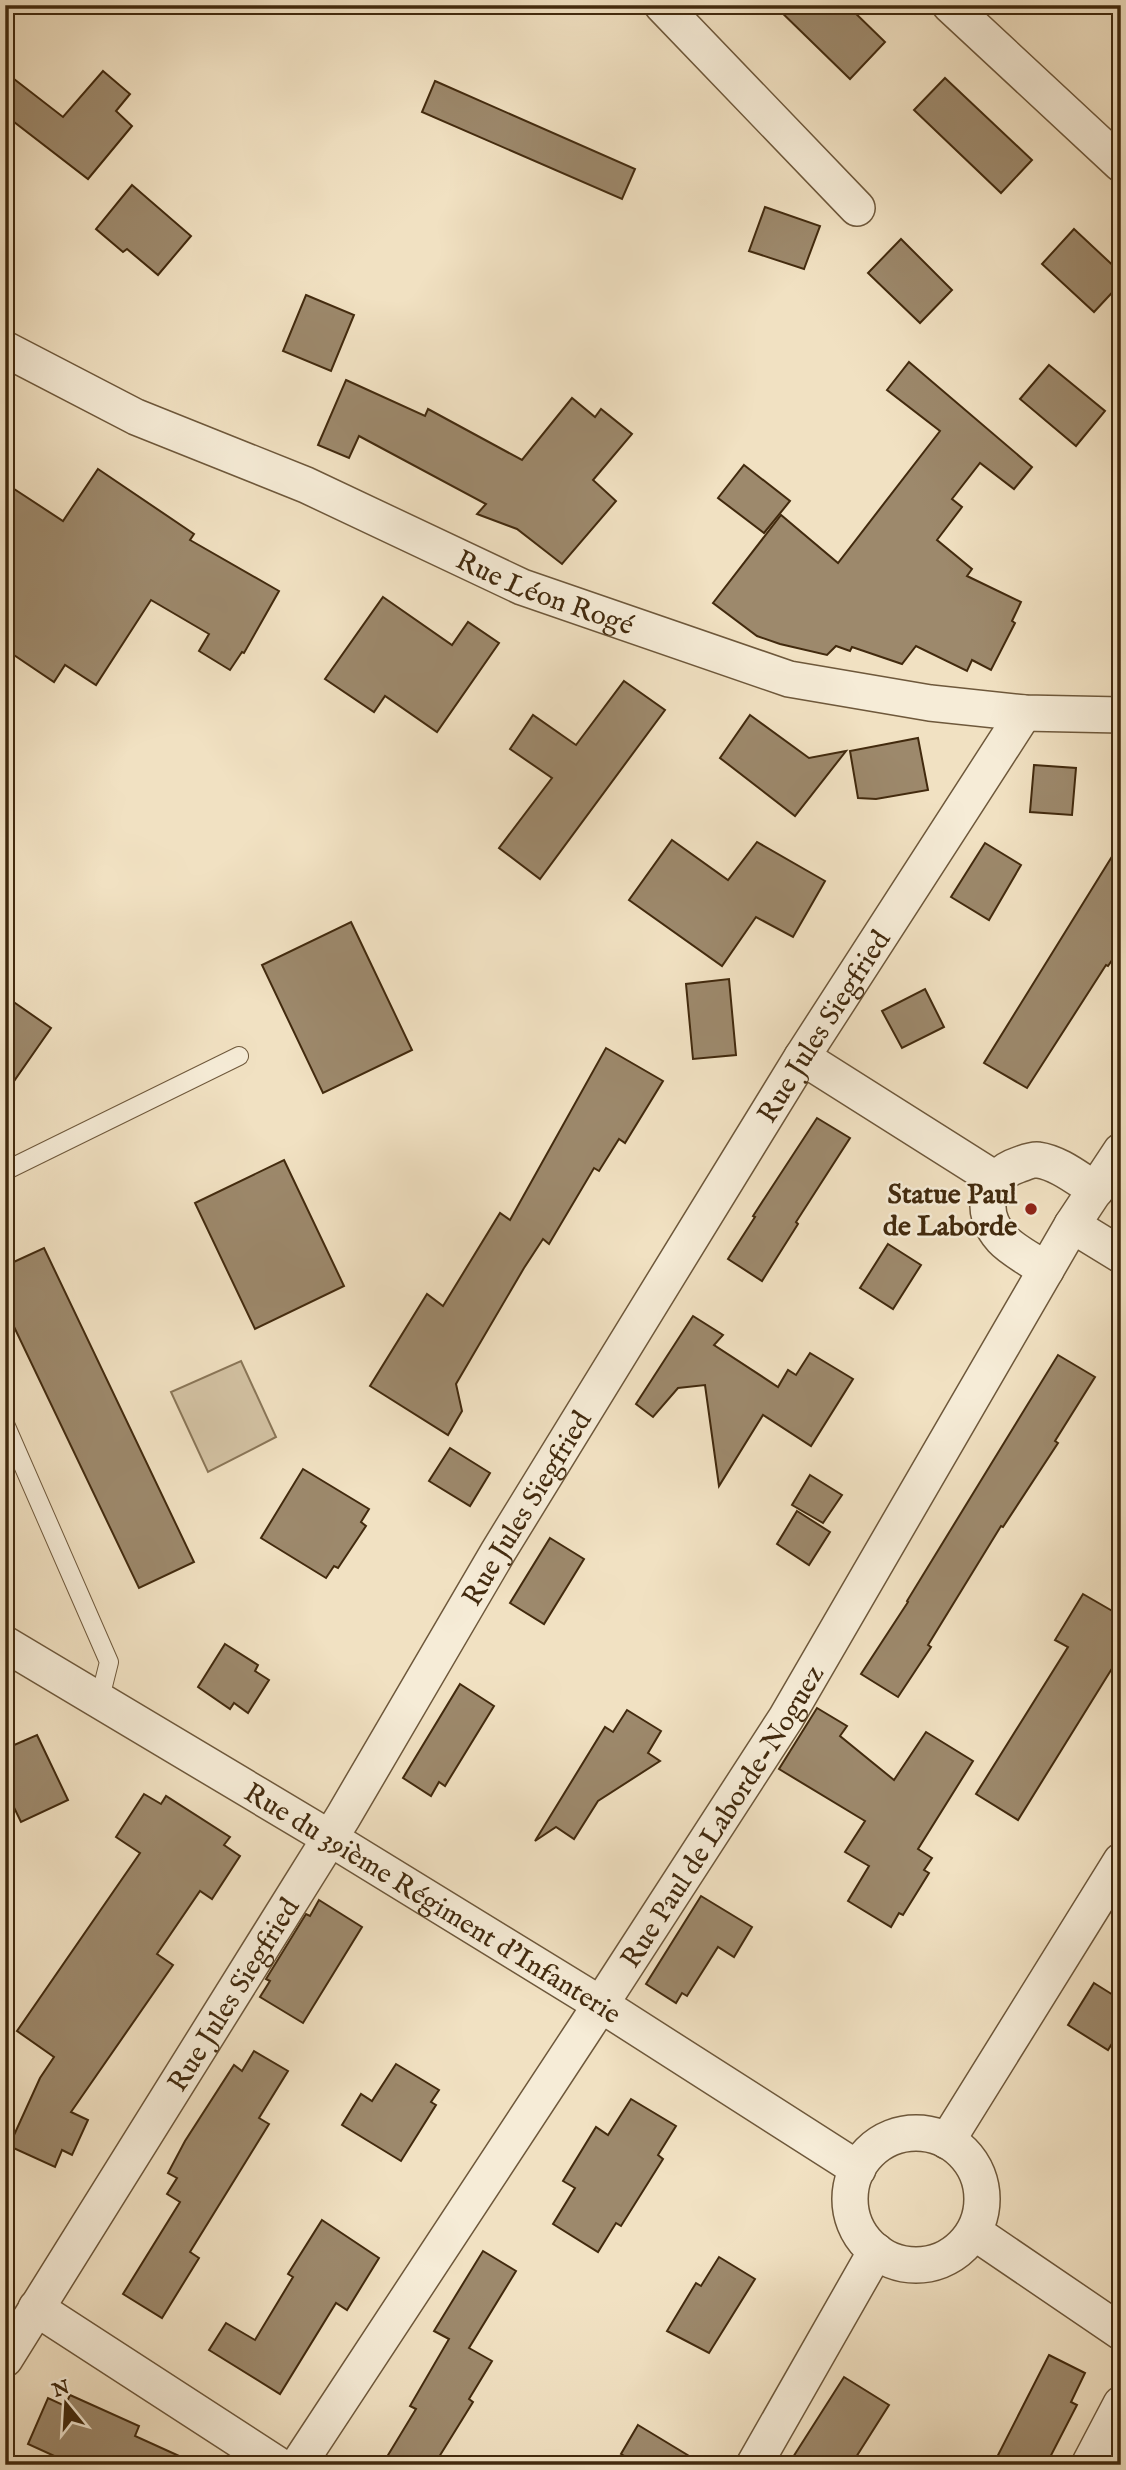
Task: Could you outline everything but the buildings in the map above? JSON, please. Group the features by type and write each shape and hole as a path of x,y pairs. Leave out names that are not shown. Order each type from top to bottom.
{"street":[{"path":"662,5 857,208"},
{"path":"950,5 1121,164"},
{"name":"Rue Léon Rogé","path":"5,349 136,417 306,485 522,587 789,679 930,704 1024,713 1121,715"},
{"name":"Rue Jules Siegfried","path":"5,2359 343,1816 498,1552 802,1057 1024,713"},
{"path":"802,1057 995,1179"},
{"name":"Rue Paul de Laborde-Noguez","path":"298,2465 786,1718 1072,1225 1121,1151"},
{"path":"1046,1270 1002,1239 990,1219 986,1197 995,1179 1011,1167 1036,1159 1056,1165 1096,1190"},
{"path":"1072,1225 1121,1255"},
{"name":"Rue du 39ième Régiment d'Infanterie","path":"5,1644 600,2004 858,2169"},
{"path":"947,2141 1121,1861"},
{"path":"906,2133 927,2134 947,2141 964,2153 976,2171 982,2191 981,2213 974,2232 960,2250 940,2261 918,2266 895,2262 876,2251 860,2235 852,2213 850,2190 858,2169 870,2152 887,2140 906,2133"},
{"path":"974,2232 1121,2332"},
{"path":"754,2465 876,2251"},
{"path":"36,2308 278,2465"},
{"path":"1089,2465 1121,2404"}],"lane":[{"path":"5,1171 239,1056"},
{"path":"5,1424 109,1662 99,1702"}],"shaded area":[{"path":"241,1361 276,1437 208,1472 171,1392"}],"place":[{"name":"Statue Paul de Laborde","path":"1031,1209"}]}
